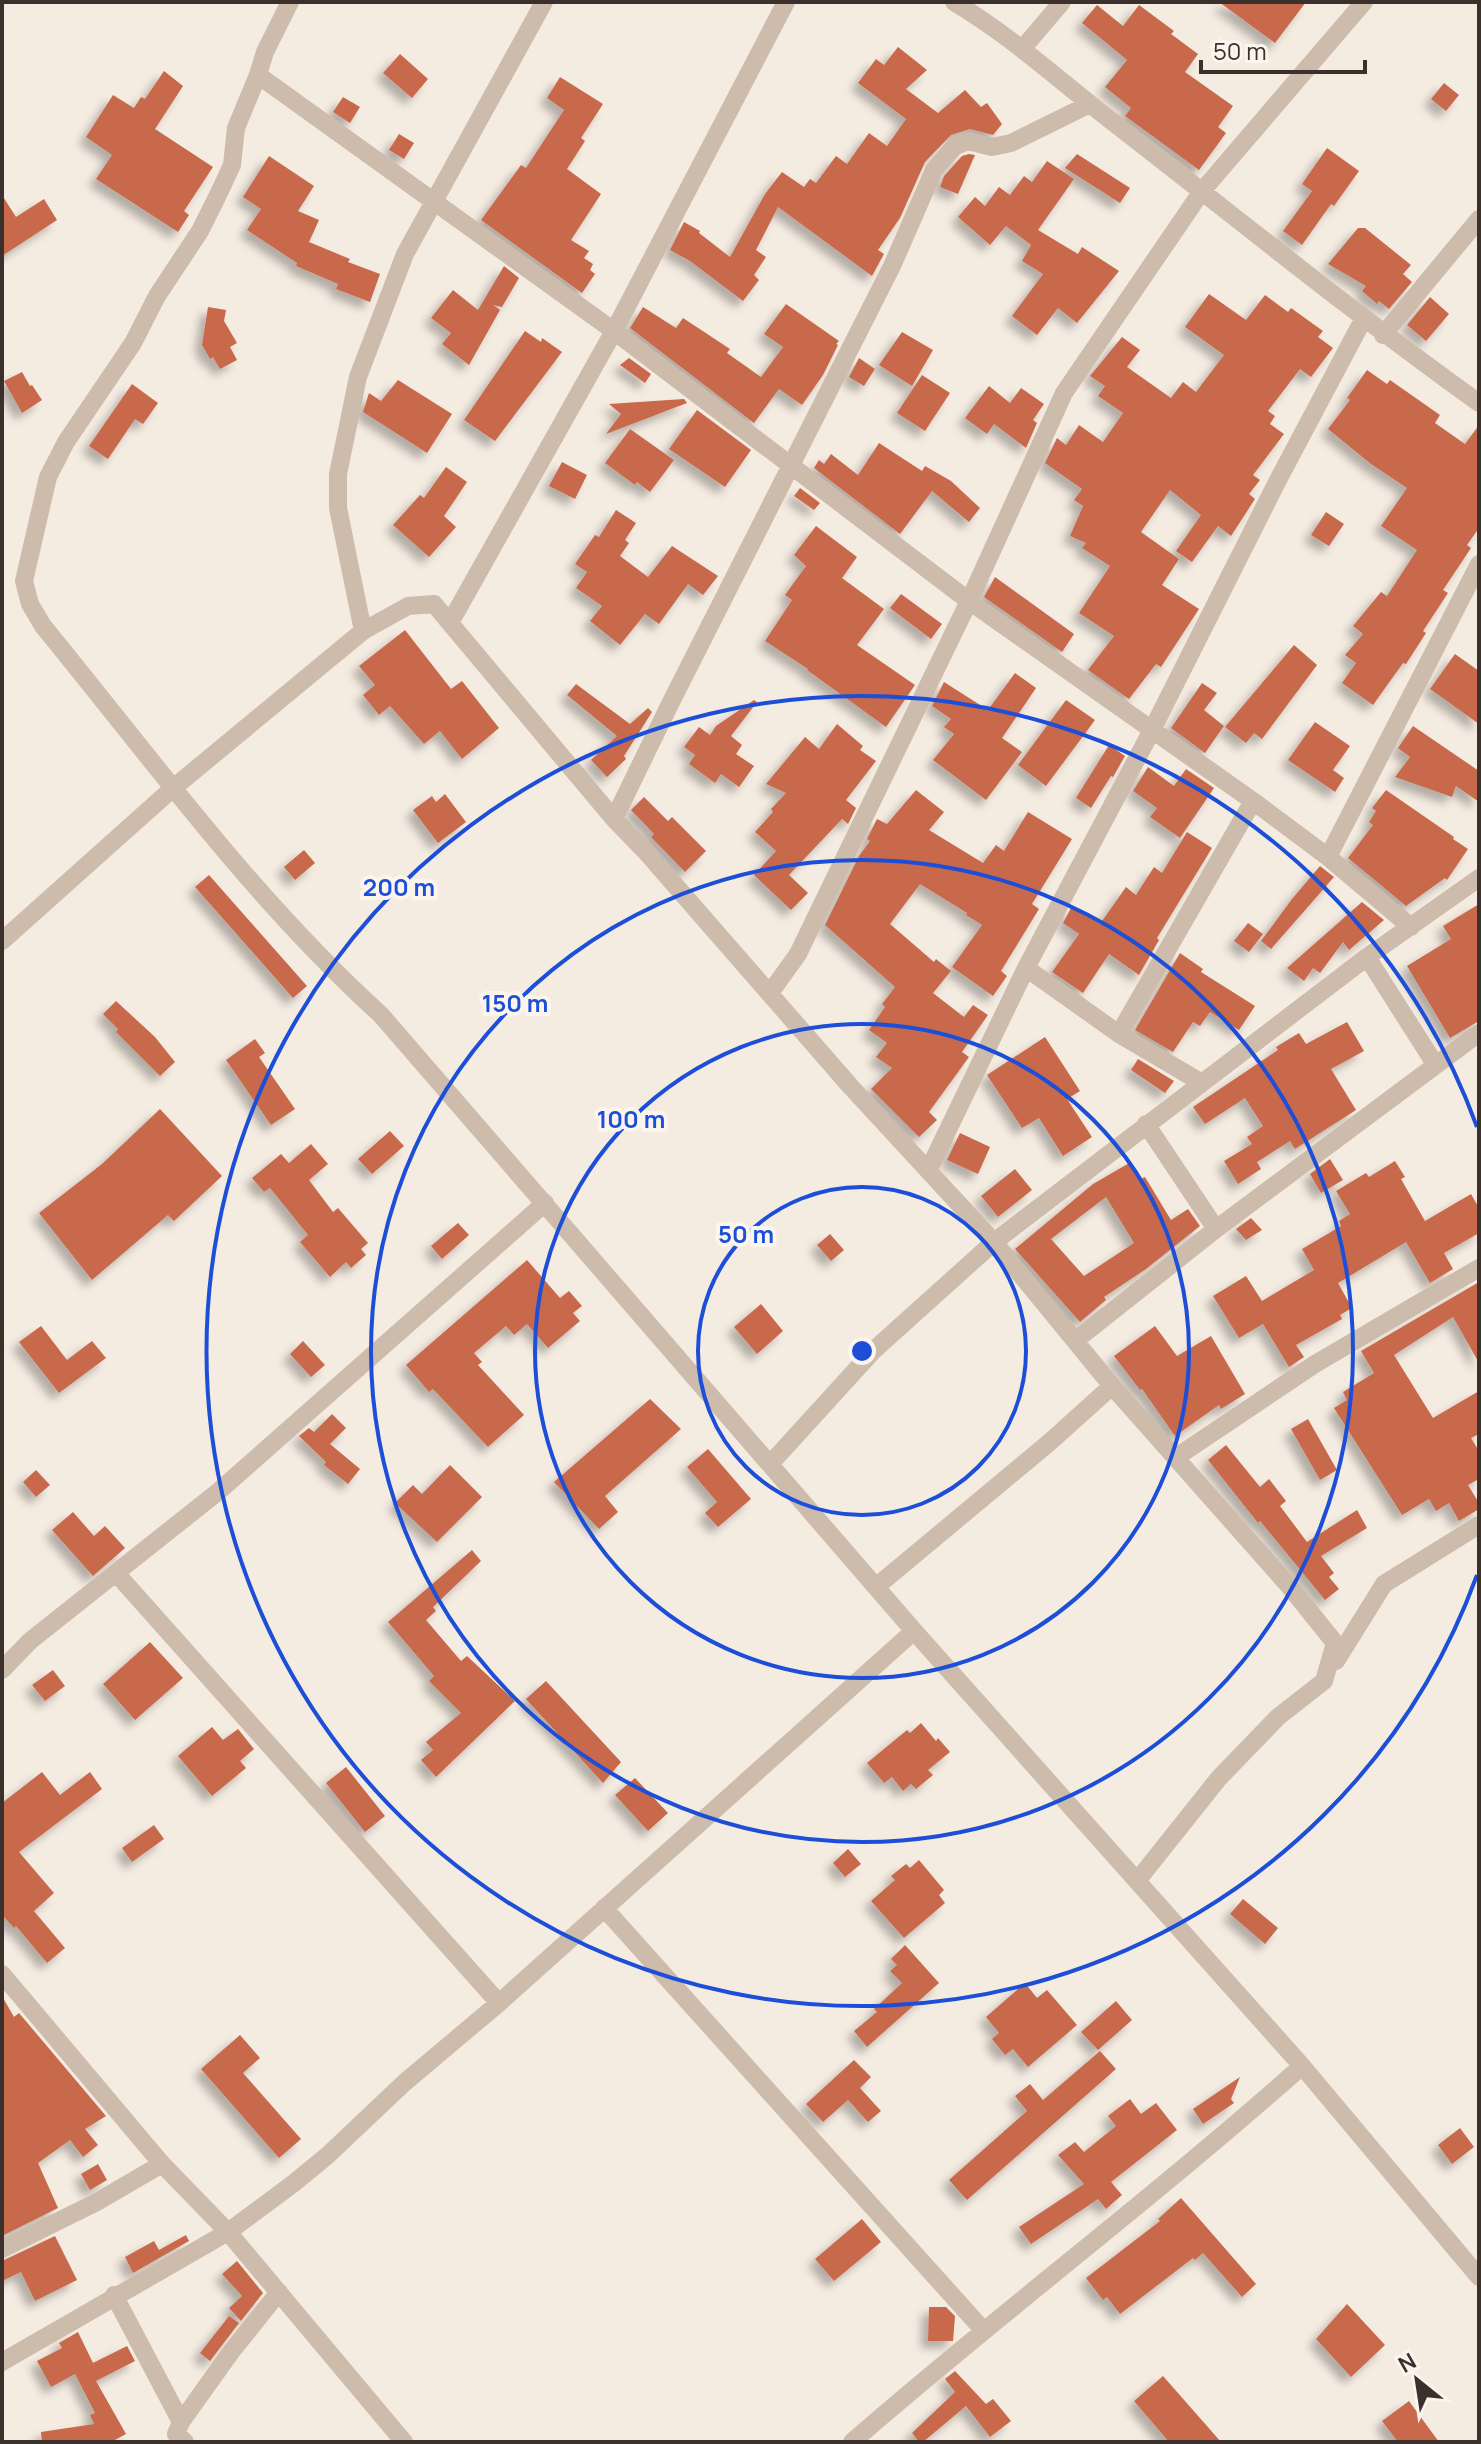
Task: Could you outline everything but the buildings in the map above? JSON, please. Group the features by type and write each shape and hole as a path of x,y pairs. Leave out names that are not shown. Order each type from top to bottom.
{"street":[{"path":"290,2 265,52 236,128 232,165 200,231 157,296 113,376 66,442 48,477 24,581 30,604 43,626 172,789 270,904 381,1015 914,1631 1302,2066 1479,2277"},
{"path":"363,631 338,508 338,474 358,377 405,254 544,2"},
{"path":"451,621 614,331 786,2"},
{"path":"954,2 1023,48 1383,335 1479,403"},
{"path":"1023,48 1062,2"},
{"path":"770,993 798,954 969,601 1064,393 1202,191 1364,2"},
{"path":"258,75 614,331 969,601 1253,801 1328,857 1411,927"},
{"path":"614,819 892,266 934,170 955,146 968,141 992,147 1011,143 1090,104"},
{"path":"1383,335 1479,219"},
{"path":"929,1169 1026,968 1364,318"},
{"path":"1328,857 1479,564"},
{"path":"2,941 172,789 363,631 408,606 434,604 614,819 851,1087 994,1242 1112,1386 1290,1587 1335,1643 1324,1681"},
{"path":"1119,1034 1253,801"},
{"path":"771,1463 874,1350 994,1242 1367,957 1479,878"},
{"path":"1367,957 1435,1064"},
{"path":"1026,968 1119,1034 1202,1083"},
{"path":"1076,1340 1216,1229 1479,1033"},
{"path":"1146,1124 1216,1229"},
{"path":"2,1670 30,1641 219,1491 545,1203"},
{"path":"1175,1458 1315,1364 1479,1268"},
{"path":"877,1586 1112,1386"},
{"path":"1137,1881 1219,1778 1278,1717 1324,1681 1384,1584 1479,1525"},
{"path":"116,1573 499,2003"},
{"path":"2,2362 228,2232 328,2155 404,2083 499,2003 914,1631"},
{"path":"604,1908 984,2331"},
{"path":"2,1974 162,2164 228,2232 404,2442"},
{"path":"852,2442 1231,2129 1302,2066"},
{"path":"2,2249 95,2203 162,2164"},
{"path":"185,2442 176,2434 181,2422 279,2292"},
{"path":"114,2295 181,2422"}]}
